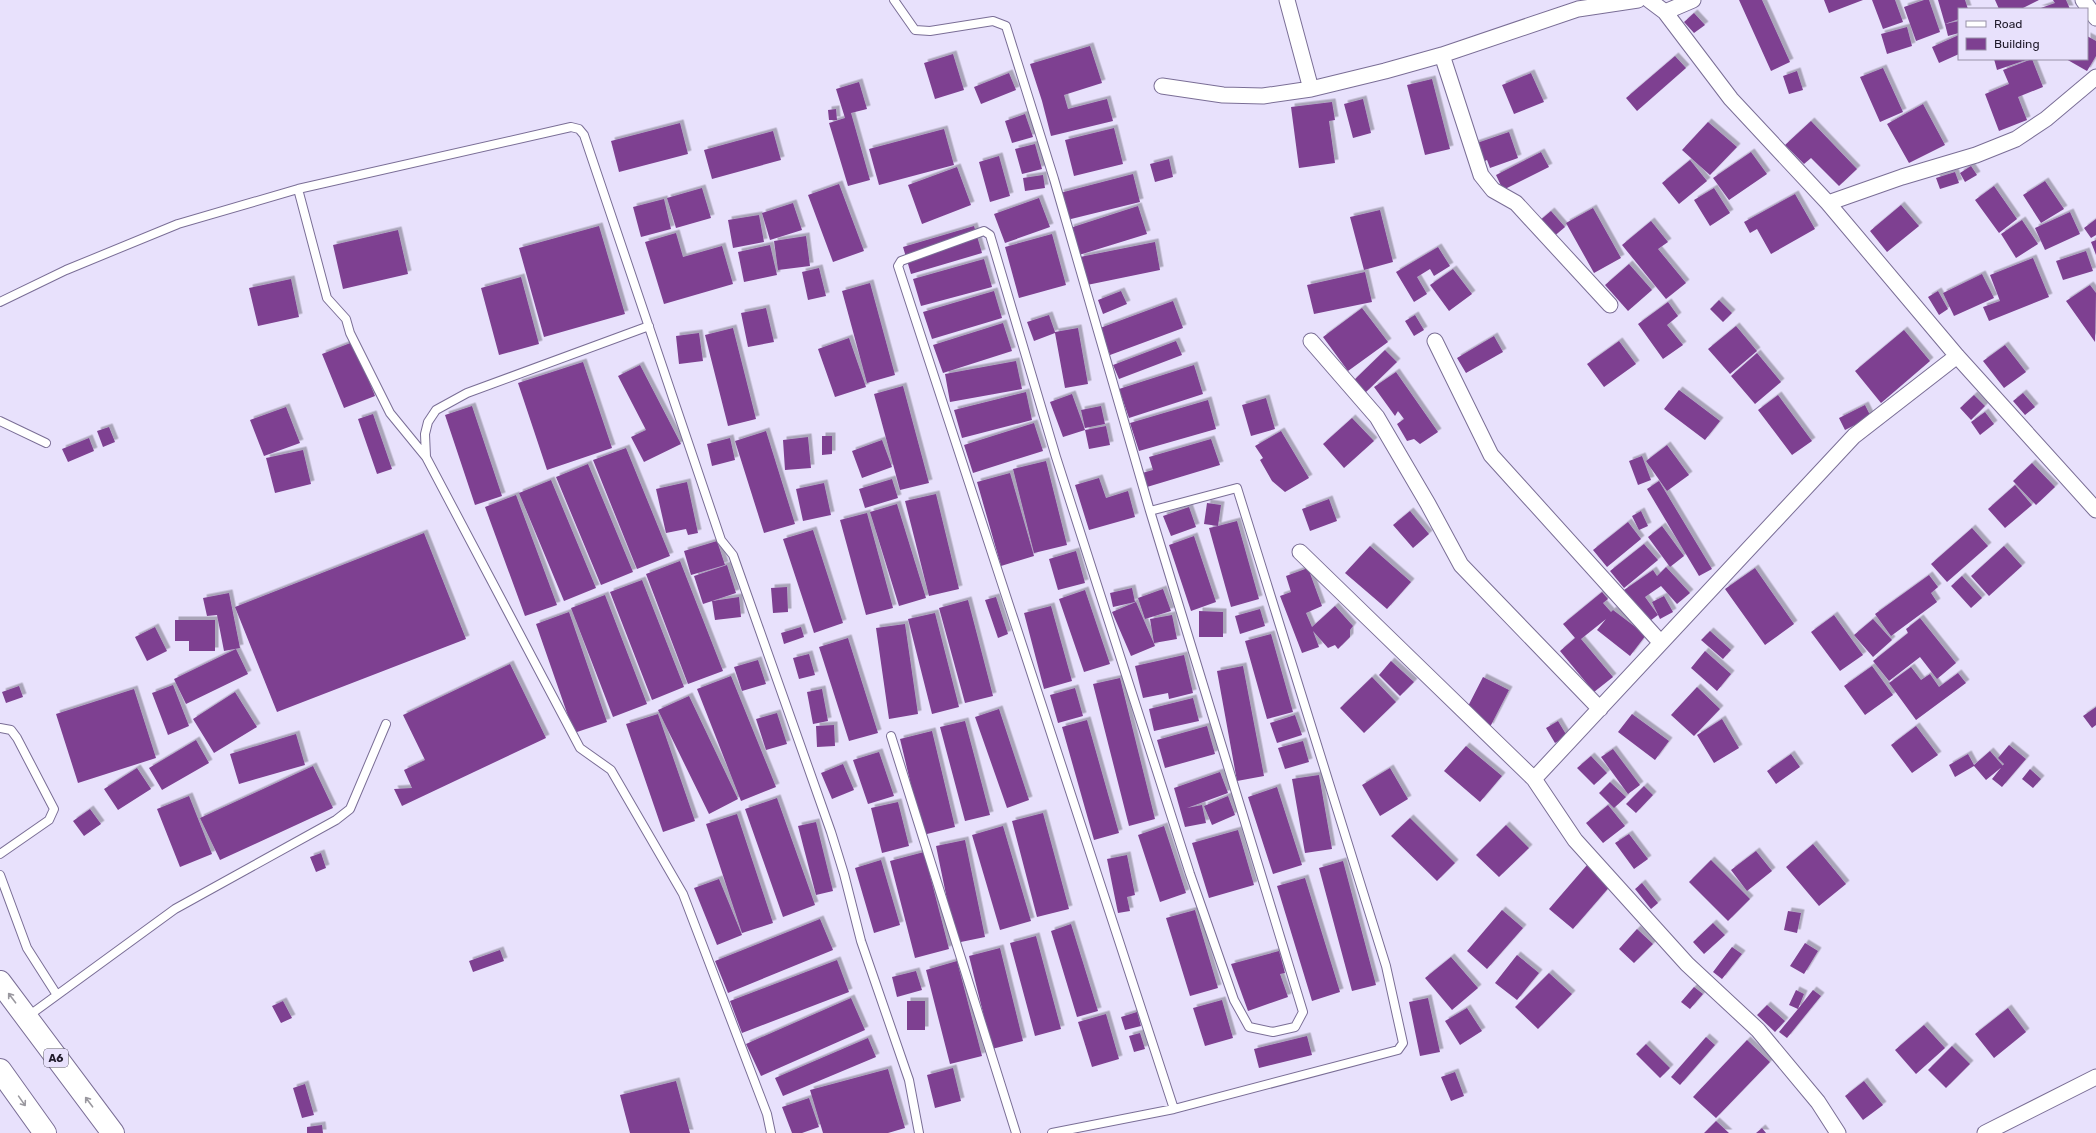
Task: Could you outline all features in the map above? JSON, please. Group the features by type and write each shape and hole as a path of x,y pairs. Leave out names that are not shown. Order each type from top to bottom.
{"highway":[{"name":"A6","path":"0,982 113,1133"},
{"path":"0,1070 45,1133"}],"street":[{"path":"1287,0 1311,89"},
{"path":"1162,86 1223,95 1263,96 1311,89 1385,71 1442,54 1578,9 1638,0"},
{"path":"1649,0 1664,12 1731,99 1828,203 1957,356 2096,510"},
{"path":"1664,12 1693,0"},
{"path":"2083,0 2096,18"},
{"path":"1442,54 1481,175 1493,190 1516,202 1610,305"},
{"path":"1828,203 1902,177 1976,155 2016,139 2046,120 2096,77"},
{"path":"1311,341 1377,417 1428,504 1461,565 1600,709"},
{"path":"1435,341 1492,455 1661,644"},
{"path":"1534,779 1854,436 1957,356"},
{"path":"1300,552 1534,779 1575,840 1687,964 1758,1030 1818,1102 1838,1133"},
{"path":"1985,1133 2096,1077"}],"lane":[{"path":"894,0 915,30 930,31 993,21 1006,26 1054,179 1150,511 1303,1012 1295,1027 1273,1032 1250,1027 1234,1000 1187,866 1056,457 990,235 984,231 901,261 898,266 1174,1109"},
{"path":"0,302 66,270 178,224 298,189 571,127 579,129 584,135 721,540 732,555 838,853 861,941 909,1080 920,1133"},
{"path":"298,189 327,298 346,319 350,333 390,413 426,457 580,748 611,770 683,894 767,1114 771,1133"},
{"path":"426,457 426,428 436,410 467,393 649,326"},
{"path":"0,421 46,443"},
{"path":"1052,1133 1174,1109 1398,1050 1403,1043 1386,966 1237,488 1150,511"},
{"path":"26,1018 175,909 336,820 350,809 386,724"},
{"path":"0,728 11,730 17,738 54,810 49,820 0,854"},
{"path":"891,736 1016,1133"},
{"path":"0,875 27,948 57,995"}],"building":[{"path":"1739,0 1762,0 1790,62 1771,71"},
{"path":"1824,0 1863,0 1829,13"},
{"path":"1872,0 1895,0 1903,22 1883,29"},
{"path":"1924,0 1929,0 1940,32 1916,41 1904,7"},
{"path":"1938,0 1965,0 1968,8 1958,8 1958,19 1945,24"},
{"path":"1995,0 2039,0 2023,8 1999,8"},
{"path":"2053,0 2066,0 2070,8 2041,8 2055,3"},
{"path":"1694,13 1705,25 1694,33 1684,22"},
{"path":"1958,21 1958,33 1948,36 1945,24"},
{"path":"1907,27 1912,46 1887,54 1881,34"},
{"path":"1958,35 1958,54 1939,63 1932,47"},
{"path":"2088,37 2096,41 2096,56 2087,71 2068,60 2088,60"},
{"path":"1090,46 1102,83 1064,95 1068,109 1107,99 1113,121 1051,136 1030,64"},
{"path":"953,54 964,90 935,99 924,63"},
{"path":"1675,56 1686,68 1637,111 1626,98"},
{"path":"1994,60 2026,60 1997,70"},
{"path":"2032,60 2043,87 2018,97 2027,120 1999,131 1985,94 2009,84 2003,70"},
{"path":"1883,68 1903,112 1880,122 1860,77"},
{"path":"1797,71 1803,90 1789,94 1783,76"},
{"path":"1009,73 1016,90 981,104 974,87"},
{"path":"1531,73 1544,102 1514,114 1502,85"},
{"path":"1432,79 1450,149 1425,155 1407,85"},
{"path":"859,82 867,109 851,113 870,180 848,186 829,123 845,118 836,89"},
{"path":"1363,99 1371,133 1353,138 1344,104"},
{"path":"1332,102 1335,120 1329,121 1335,163 1299,168 1291,107"},
{"path":"1923,104 1945,145 1909,163 1887,124"},
{"path":"836,109 837,120 829,120 828,110"},
{"path":"1025,114 1033,137 1012,143 1005,121"},
{"path":"1811,121 1857,169 1839,186 1811,158 1804,164 1785,145"},
{"path":"1708,122 1737,147 1710,175 1682,150"},
{"path":"680,123 688,154 619,172 611,141"},
{"path":"1114,128 1123,164 1074,176 1065,140"},
{"path":"944,129 954,165 879,185 869,149"},
{"path":"773,131 781,160 712,179 704,150"},
{"path":"1509,132 1518,158 1490,168 1487,160 1481,163 1474,144"},
{"path":"1035,144 1042,169 1022,174 1015,149"},
{"path":"1541,152 1549,167 1503,190 1496,175"},
{"path":"1751,152 1767,174 1729,200 1713,178"},
{"path":"999,156 1010,196 990,202 979,162"},
{"path":"1169,159 1173,177 1155,182 1150,164"},
{"path":"1690,160 1707,181 1679,204 1662,183"},
{"path":"1971,166 1977,175 1965,182 1960,173"},
{"path":"957,167 971,205 922,224 908,185"},
{"path":"1955,172 1959,183 1940,189 1936,178"},
{"path":"1133,174 1140,202 1067,220 1060,193"},
{"path":"1043,175 1045,188 1025,191 1023,178"},
{"path":"2045,181 2064,209 2041,223 2023,195"},
{"path":"839,184 864,251 833,262 808,195"},
{"path":"1994,186 2017,219 1999,233 1975,200"},
{"path":"702,188 711,218 676,228 667,198"},
{"path":"1714,188 1730,213 1710,226 1694,200"},
{"path":"1795,194 1815,229 1771,254 1757,229 1750,233 1744,222"},
{"path":"1039,198 1050,227 1005,243 994,214"},
{"path":"664,199 671,229 641,237 633,207"},
{"path":"793,203 802,230 770,240 762,213"},
{"path":"1901,205 1919,226 1887,252 1870,231"},
{"path":"1138,206 1147,234 1079,255 1070,228"},
{"path":"1593,208 1621,258 1594,273 1566,223"},
{"path":"1380,210 1393,262 1364,270 1350,217"},
{"path":"1551,211 1565,227 1552,238 1538,222"},
{"path":"2070,212 2080,234 2045,250 2035,228"},
{"path":"759,215 764,242 733,248 728,220"},
{"path":"2096,219 2096,235 2091,238 2084,228"},
{"path":"2022,220 2038,244 2016,258 2001,234"},
{"path":"1651,221 1668,242 1658,249 1686,283 1666,299 1622,245"},
{"path":"599,226 625,314 544,337 519,248"},
{"path":"974,226 982,253 911,274 903,247"},
{"path":"398,230 408,274 343,289 333,245"},
{"path":"676,233 683,257 722,246 733,284 664,304 645,242"},
{"path":"1052,234 1066,285 1019,298 1005,247"},
{"path":"806,236 810,266 778,270 774,241"},
{"path":"2096,240 2096,255 2091,242"},
{"path":"1155,242 1160,270 1087,285 1080,257"},
{"path":"770,245 777,275 744,282 738,252"},
{"path":"1438,247 1450,266 1434,276 1430,269 1417,277 1427,294 1414,302 1396,272"},
{"path":"2086,251 2093,271 2063,280 2056,261"},
{"path":"2033,258 2049,297 1989,321 1983,307 2000,301 1990,275"},
{"path":"984,259 992,287 921,306 913,279"},
{"path":"1629,264 1652,290 1628,311 1605,285"},
{"path":"819,268 826,296 808,300 802,272"},
{"path":"1453,269 1472,294 1449,311 1430,285"},
{"path":"1365,272 1372,302 1314,314 1307,285"},
{"path":"1982,274 1994,298 1954,316 1943,293"},
{"path":"521,277 539,344 499,355 481,288"},
{"path":"291,279 299,317 258,326 249,288"},
{"path":"870,283 895,375 867,383 842,291"},
{"path":"2090,285 2096,293 2095,342 2066,301"},
{"path":"994,291 1002,318 932,339 923,312"},
{"path":"1121,291 1127,304 1103,314 1098,300"},
{"path":"1938,291 1948,309 1939,315 1928,297"},
{"path":"1719,300 1732,313 1723,322 1710,309"},
{"path":"1173,301 1183,328 1110,355 1100,328"},
{"path":"1668,302 1678,316 1667,325 1683,345 1663,359 1638,324"},
{"path":"766,308 774,342 748,347 741,313"},
{"path":"1362,308 1388,342 1348,371 1323,337"},
{"path":"1049,315 1055,332 1078,328 1088,384 1065,388 1055,333 1034,341 1027,322"},
{"path":"1415,315 1424,330 1414,336 1405,321"},
{"path":"1003,323 1012,351 943,373 933,345"},
{"path":"1736,326 1757,351 1730,374 1708,349"},
{"path":"733,328 756,419 728,426 705,335"},
{"path":"1904,330 1930,361 1881,403 1855,371"},
{"path":"699,333 703,361 679,364 676,336"},
{"path":"1494,336 1503,352 1466,373 1457,358"},
{"path":"849,338 866,387 835,397 818,349"},
{"path":"1176,341 1182,355 1119,379 1113,365"},
{"path":"1619,341 1636,364 1604,387 1587,364"},
{"path":"353,342 375,396 344,408 322,354"},
{"path":"2005,345 2026,372 2004,388 1983,361"},
{"path":"1385,350 1397,362 1365,393 1353,381"},
{"path":"1757,353 1781,382 1755,404 1731,376"},
{"path":"1016,361 1022,389 950,402 945,374"},
{"path":"583,362 612,448 547,470 518,383"},
{"path":"640,365 681,444 644,462 631,437 646,430 618,376"},
{"path":"1194,365 1203,394 1129,418 1119,389"},
{"path":"1396,372 1438,432 1420,444 1414,439 1407,441 1397,424 1404,419 1398,411 1395,416 1374,387"},
{"path":"903,386 929,483 900,490 874,394"},
{"path":"1679,390 1720,421 1705,440 1664,409"},
{"path":"1026,392 1032,420 962,438 954,410"},
{"path":"2023,393 2035,407 2025,415 2013,401"},
{"path":"1072,394 1085,430 1063,437 1050,402"},
{"path":"1778,395 1812,441 1792,455 1758,410"},
{"path":"1974,395 1985,406 1971,420 1960,408"},
{"path":"1266,398 1275,429 1251,436 1242,405"},
{"path":"1208,400 1216,429 1139,451 1130,423"},
{"path":"1865,405 1871,417 1845,430 1839,418"},
{"path":"472,406 502,496 475,505 445,415"},
{"path":"1101,406 1105,424 1085,428 1081,410"},
{"path":"286,407 300,443 264,456 250,420"},
{"path":"1985,412 1994,424 1980,435 1971,422"},
{"path":"373,414 392,469 377,474 358,419"},
{"path":"1352,418 1374,441 1344,468 1323,444"},
{"path":"1034,423 1043,451 973,473 964,445"},
{"path":"1106,426 1110,445 1089,449 1085,430"},
{"path":"109,427 115,442 103,447 97,431"},
{"path":"766,431 795,524 764,533 735,441"},
{"path":"1281,431 1309,478 1285,492 1272,481 1260,460 1263,458 1255,446"},
{"path":"822,436 832,436 832,454 822,455"},
{"path":"808,437 811,468 785,470 783,440"},
{"path":"89,438 94,451 68,462 62,449"},
{"path":"730,438 735,460 712,466 707,444"},
{"path":"1211,439 1220,465 1147,487 1142,473 1153,470 1149,457"},
{"path":"882,440 892,467 862,478 852,451"},
{"path":"1667,445 1689,475 1667,491 1646,461"},
{"path":"626,448 670,556 637,569 593,460"},
{"path":"303,450 311,484 275,493 266,458"},
{"path":"1642,456 1651,480 1638,485 1629,461"},
{"path":"1046,461 1067,545 1034,553 1013,469"},
{"path":"2032,463 2055,487 2036,505 2013,481"},
{"path":"588,464 633,572 601,585 556,477"},
{"path":"1010,473 1034,556 1001,566 977,482"},
{"path":"1099,478 1106,498 1128,491 1135,517 1089,530 1075,485"},
{"path":"892,479 898,498 865,508 859,489"},
{"path":"551,480 596,588 564,601 519,493"},
{"path":"1659,481 1712,569 1699,576 1647,489"},
{"path":"687,482 698,533 688,535 686,529 666,533 656,489"},
{"path":"824,483 831,515 803,521 796,489"},
{"path":"2015,485 2032,505 2005,528 1988,509"},
{"path":"936,494 959,589 929,596 905,501"},
{"path":"516,495 557,605 525,616 485,507"},
{"path":"1329,499 1337,521 1310,531 1302,509"},
{"path":"1207,503 1221,505 1218,526 1204,524"},
{"path":"897,504 926,598 899,606 870,512"},
{"path":"1189,507 1196,527 1171,536 1163,516"},
{"path":"1410,511 1429,534 1413,548 1393,525"},
{"path":"1641,511 1648,526 1639,530 1632,516"},
{"path":"867,513 893,608 866,615 840,520"},
{"path":"1237,521 1259,599 1231,607 1209,528"},
{"path":"1628,522 1641,539 1607,567 1593,550"},
{"path":"1662,526 1684,556 1670,567 1648,537"},
{"path":"1972,528 1988,546 1947,582 1931,564"},
{"path":"813,530 843,623 814,633 783,539"},
{"path":"424,533 466,639 277,712 235,607"},
{"path":"1194,536 1216,602 1191,611 1169,545"},
{"path":"717,541 725,565 691,575 684,551"},
{"path":"1644,544 1658,560 1624,588 1610,571"},
{"path":"1370,546 1411,582 1387,609 1345,573"},
{"path":"2004,546 2022,566 1989,596 1971,576"},
{"path":"1076,551 1085,583 1058,590 1049,559"},
{"path":"680,561 723,671 688,684 646,574"},
{"path":"727,565 736,593 703,604 694,576"},
{"path":"1666,567 1690,593 1677,604 1661,586 1645,597 1658,615 1647,623 1624,590 1653,570 1657,576"},
{"path":"1308,568 1322,606 1306,613 1312,627 1335,606 1353,626 1350,630 1350,637 1338,649 1335,645 1328,648 1313,631 1319,647 1302,653 1280,596 1291,592 1286,576"},
{"path":"1755,568 1794,624 1765,645 1725,589"},
{"path":"1929,575 1938,587 1931,593 1937,602 1891,636 1875,614"},
{"path":"1962,576 1982,598 1971,608 1951,586"},
{"path":"642,580 684,687 652,700 610,592"},
{"path":"787,587 788,612 773,613 771,588"},
{"path":"1132,588 1135,602 1113,607 1110,593"},
{"path":"1163,589 1171,611 1145,619 1138,598"},
{"path":"1085,590 1110,664 1084,672 1059,599"},
{"path":"1602,592 1608,599 1603,603 1611,612 1613,610 1646,635 1630,656 1597,630 1606,619 1581,639 1613,677 1594,692 1560,651 1575,638 1563,624"},
{"path":"229,593 240,648 224,651 217,615 207,616 203,598"},
{"path":"605,595 647,704 613,717 571,608"},
{"path":"1664,596 1673,612 1660,619 1652,602"},
{"path":"739,597 741,617 715,620 712,601"},
{"path":"996,597 1008,634 998,638 985,600"},
{"path":"968,600 993,696 965,703 939,608"},
{"path":"1136,602 1155,646 1131,656 1112,612"},
{"path":"1051,606 1072,681 1044,689 1024,613"},
{"path":"1260,609 1265,626 1240,634 1235,616"},
{"path":"1199,611 1223,612 1223,637 1199,637"},
{"path":"569,612 607,722 574,733 536,624"},
{"path":"935,613 959,707 932,714 908,619"},
{"path":"1172,615 1177,639 1154,643 1150,619"},
{"path":"1834,615 1863,655 1840,671 1811,632"},
{"path":"1920,618 1956,663 1937,679 1920,657 1889,681 1873,661 1908,633 1906,629"},
{"path":"1873,619 1892,640 1873,657 1854,635"},
{"path":"175,620 215,620 215,651 189,651 189,641 175,641"},
{"path":"905,624 918,714 889,719 876,628"},
{"path":"155,627 167,651 147,661 135,637"},
{"path":"801,627 804,637 784,644 781,633"},
{"path":"1710,631 1731,650 1723,659 1701,640"},
{"path":"1271,634 1293,712 1267,719 1245,641"},
{"path":"848,638 878,733 849,741 819,647"},
{"path":"236,649 248,674 186,704 174,679"},
{"path":"1705,651 1731,674 1717,691 1691,668"},
{"path":"809,654 815,675 799,679 793,658"},
{"path":"1184,655 1193,693 1169,699 1168,693 1143,698 1135,666"},
{"path":"758,660 766,684 742,691 734,667"},
{"path":"1391,661 1414,682 1400,696 1379,675"},
{"path":"510,664 546,738 402,806 394,789 412,788 404,770 425,760 403,715"},
{"path":"1243,666 1264,776 1237,781 1217,671"},
{"path":"1872,666 1893,695 1865,715 1844,686"},
{"path":"1911,667 1921,680 1930,674 1939,687 1958,673 1966,683 1916,720 1889,683"},
{"path":"731,676 776,787 741,801 697,689"},
{"path":"1372,677 1396,702 1364,733 1340,708"},
{"path":"1483,677 1509,690 1490,727 1464,714"},
{"path":"1120,678 1155,819 1129,826 1093,684"},
{"path":"173,685 189,726 168,735 152,693"},
{"path":"19,686 23,697 6,703 2,692"},
{"path":"1697,687 1720,709 1694,736 1671,715"},
{"path":"1075,688 1083,716 1058,723 1050,695"},
{"path":"134,689 156,758 78,783 56,714"},
{"path":"822,689 828,721 813,724 807,692"},
{"path":"235,692 257,727 214,753 193,719"},
{"path":"689,696 738,799 709,814 658,710"},
{"path":"1193,698 1199,721 1154,731 1149,709"},
{"path":"2096,707 2096,725 2092,728 2083,716"},
{"path":"999,709 1029,800 1007,808 975,717"},
{"path":"777,713 787,744 766,750 756,719"},
{"path":"658,714 695,821 663,832 626,724"},
{"path":"1632,714 1669,741 1655,760 1618,732"},
{"path":"1295,715 1302,735 1277,743 1270,723"},
{"path":"1722,719 1739,748 1714,763 1697,735"},
{"path":"1087,720 1119,833 1094,840 1062,727"},
{"path":"965,721 990,815 965,821 940,727"},
{"path":"1558,721 1567,736 1555,743 1546,728"},
{"path":"834,725 835,746 817,747 816,726"},
{"path":"1207,726 1215,754 1165,768 1157,740"},
{"path":"1916,726 1938,755 1912,773 1891,745"},
{"path":"932,731 955,827 923,835 900,739"},
{"path":"296,734 305,765 239,784 230,754"},
{"path":"196,740 209,763 162,790 149,768"},
{"path":"1303,741 1309,762 1285,769 1278,748"},
{"path":"2009,745 2026,759 2002,787 1992,779 2004,764 1998,758"},
{"path":"1466,746 1502,776 1480,802 1444,771"},
{"path":"1613,749 1640,785 1628,794 1601,757"},
{"path":"1990,751 2003,766 1986,780 1974,766 1955,777 1949,765 1968,754 1974,765"},
{"path":"879,752 894,796 868,804 853,760"},
{"path":"1791,754 1800,767 1776,784 1767,771"},
{"path":"1591,756 1607,773 1594,785 1577,768"},
{"path":"843,764 854,790 832,799 821,773"},
{"path":"313,766 333,808 220,860 200,818"},
{"path":"137,768 151,789 118,810 104,789"},
{"path":"1390,768 1408,799 1380,816 1362,785"},
{"path":"2030,769 2041,779 2033,788 2022,779"},
{"path":"1220,772 1228,793 1187,808 1202,805 1206,823 1185,827 1174,788"},
{"path":"1319,775 1332,849 1305,853 1292,779"},
{"path":"1610,782 1626,797 1614,808 1599,793"},
{"path":"1644,786 1653,795 1636,813 1626,804"},
{"path":"1277,787 1302,865 1273,874 1248,797"},
{"path":"189,796 212,854 180,867 157,809"},
{"path":"1228,796 1235,815 1212,825 1204,806"},
{"path":"777,798 815,905 783,917 745,809"},
{"path":"898,802 909,846 882,853 871,808"},
{"path":"1608,805 1625,826 1603,843 1586,823"},
{"path":"90,809 101,824 84,836 73,821"},
{"path":"1043,813 1069,909 1037,917 1012,821"},
{"path":"737,814 773,923 742,933 706,824"},
{"path":"1410,818 1455,863 1437,881 1391,836"},
{"path":"816,822 833,891 816,895 798,826"},
{"path":"1506,825 1529,848 1499,877 1476,855"},
{"path":"1003,826 1031,921 1000,930 972,835"},
{"path":"1164,826 1186,893 1160,902 1138,835"},
{"path":"1238,830 1254,885 1209,898 1192,843"},
{"path":"1629,834 1648,859 1634,869 1615,843"},
{"path":"965,840 985,937 956,943 936,846"},
{"path":"1813,844 1846,884 1819,906 1786,867"},
{"path":"1756,851 1772,871 1747,891 1731,870"},
{"path":"924,852 949,949 915,958 890,861"},
{"path":"321,853 326,868 316,872 310,857"},
{"path":"1127,855 1135,895 1127,897 1130,911 1118,913 1107,859"},
{"path":"881,860 900,925 874,933 855,868"},
{"path":"1711,860 1750,899 1728,921 1689,882"},
{"path":"1343,861 1376,985 1352,991 1319,868"},
{"path":"1588,864 1612,884 1573,929 1549,909"},
{"path":"1305,878 1340,992 1312,1001 1277,886"},
{"path":"719,879 742,935 717,945 694,888"},
{"path":"1642,883 1658,903 1651,909 1635,889"},
{"path":"1195,910 1218,988 1190,996 1166,918"},
{"path":"1502,910 1523,928 1487,969 1467,951"},
{"path":"1788,911 1801,913 1797,933 1784,930"},
{"path":"820,919 833,950 728,993 715,961"},
{"path":"1713,923 1725,935 1704,954 1693,942"},
{"path":"1071,924 1098,1011 1077,1017 1051,931"},
{"path":"1637,929 1653,944 1634,963 1619,949"},
{"path":"1036,936 1061,1029 1035,1036 1010,943"},
{"path":"1805,943 1818,951 1804,974 1790,966"},
{"path":"1732,947 1742,954 1722,979 1713,972"},
{"path":"1000,948 1023,1041 992,1049 969,956"},
{"path":"500,950 504,961 473,972 469,961"},
{"path":"1279,951 1285,973 1280,974 1288,997 1248,1011 1231,964"},
{"path":"1517,955 1539,973 1517,1000 1495,983"},
{"path":"1451,957 1478,988 1452,1010 1425,978"},
{"path":"837,960 849,992 742,1033 730,1001"},
{"path":"957,961 982,1056 950,1064 926,970"},
{"path":"916,971 922,990 897,997 892,977"},
{"path":"1549,973 1572,994 1538,1029 1515,1007"},
{"path":"1694,987 1703,994 1690,1009 1681,1002"},
{"path":"1796,990 1804,994 1798,1009 1789,1005"},
{"path":"1813,990 1821,996 1787,1038 1779,1032"},
{"path":"851,998 865,1030 761,1076 746,1044"},
{"path":"1428,998 1440,1052 1420,1056 1409,1002"},
{"path":"1222,1000 1233,1038 1205,1046 1193,1008"},
{"path":"283,1001 292,1018 281,1023 272,1006"},
{"path":"907,1001 925,1001 925,1030 907,1030"},
{"path":"1767,1005 1785,1021 1775,1032 1757,1015"},
{"path":"1467,1008 1482,1031 1460,1045 1445,1021"},
{"path":"2008,1008 2026,1032 1994,1058 1975,1034"},
{"path":"1137,1012 1141,1026 1125,1030 1121,1017"},
{"path":"1106,1014 1119,1059 1092,1067 1078,1022"},
{"path":"1924,1025 1945,1048 1916,1074 1895,1050"},
{"path":"1140,1033 1145,1049 1134,1052 1129,1036"},
{"path":"1307,1036 1312,1055 1259,1068 1254,1049"},
{"path":"1706,1037 1715,1045 1680,1085 1671,1077"},
{"path":"868,1038 876,1057 783,1096 775,1078"},
{"path":"1747,1040 1770,1062 1716,1118 1693,1097"},
{"path":"1646,1044 1670,1068 1660,1078 1636,1054"},
{"path":"1952,1046 1970,1064 1946,1088 1928,1070"},
{"path":"953,1068 961,1101 935,1108 927,1075"},
{"path":"888,1069 905,1128 888,1133 823,1133 810,1090"},
{"path":"1455,1072 1464,1096 1451,1101 1441,1077"},
{"path":"676,1081 690,1133 630,1133 620,1095"},
{"path":"1864,1081 1883,1105 1863,1120 1845,1096"},
{"path":"305,1084 314,1115 302,1118 293,1088"},
{"path":"809,1098 819,1127 802,1133 792,1133 782,1107"},
{"path":"1716,1121 1729,1133 1704,1133"},
{"path":"322,1125 323,1133 307,1133 307,1127"},
{"path":"1762,1128 1766,1133 1756,1133"}]}
